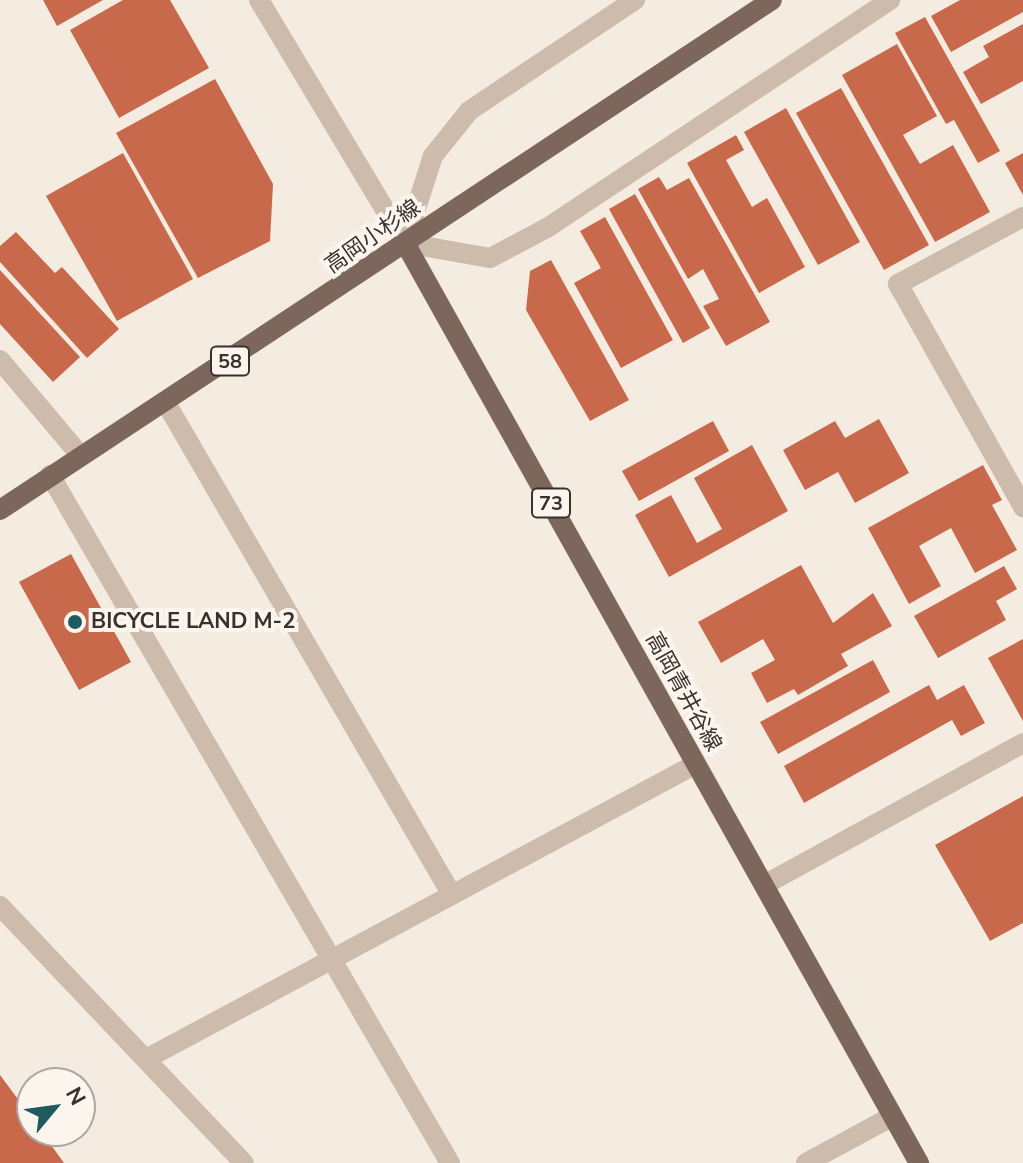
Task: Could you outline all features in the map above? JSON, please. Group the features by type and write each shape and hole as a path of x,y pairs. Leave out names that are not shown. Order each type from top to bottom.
{"main road":[{"name":"高岡小杉線","path":"0,510 772,0"},
{"name":"高岡青井谷線","path":"405,243 919,1163"}],"street":[{"path":"259,0 405,243 490,258 547,228 890,0"},
{"path":"405,243 433,156 469,111 635,0"},
{"path":"1023,217 898,284 1023,507"},
{"path":"0,360 80,455"},
{"path":"166,403 452,895"},
{"path":"50,475 450,1163"},
{"path":"764,885 1023,743"},
{"path":"146,1059 696,764"},
{"path":"0,906 244,1163"},
{"path":"806,1163 891,1117"}],"building":[{"path":"43,0 103,0 57,26"},
{"path":"123,0 170,0 209,68 119,118 70,30"},
{"path":"960,0 1023,0 1023,12 951,52 931,16"},
{"path":"925,17 1000,151 978,163 954,120 946,124 895,33"},
{"path":"1023,24 1023,81 981,104 963,72 989,57 983,46"},
{"path":"897,44 937,116 903,135 920,164 953,145 990,212 935,242 842,75"},
{"path":"215,79 273,184 270,241 198,278 116,133"},
{"path":"841,88 929,245 884,270 796,113"},
{"path":"786,108 860,242 818,265 744,132"},
{"path":"736,135 744,150 726,160 752,207 767,198 805,267 759,293 687,163"},
{"path":"123,153 193,279 117,321 46,196"},
{"path":"1023,153 1023,195 1005,163"},
{"path":"659,177 667,190 689,178 770,322 726,346 703,306 719,299 703,269 688,279 638,189"},
{"path":"635,194 710,328 683,343 609,209"},
{"path":"605,217 673,340 621,368 574,283 601,268 580,231"},
{"path":"16,232 55,273 62,267 119,329 87,358 0,262 0,246"},
{"path":"551,260 629,400 590,421 526,310 530,271"},
{"path":"0,270 80,357 53,382 0,324"},
{"path":"879,419 909,473 855,503 838,472 805,490 783,450 835,421 845,438"},
{"path":"713,421 729,451 639,501 622,471"},
{"path":"752,445 788,511 669,577 635,515 671,495 697,543 722,529 694,478"},
{"path":"983,465 1002,500 992,505 1017,550 975,573 951,528 919,546 941,586 909,604 868,528"},
{"name":"BICYCLE LAND M-2","path":"71,554 131,662 79,690 19,582"},
{"path":"801,565 833,623 873,593 892,626 841,654 848,666 798,695 794,689 767,703 751,673 775,660 763,639 721,663 698,622"},
{"path":"1004,566 1017,589 996,601 1006,620 938,658 914,616"},
{"path":"1023,639 1023,721 988,658"},
{"path":"873,660 890,692 778,754 760,722"},
{"path":"929,685 937,700 964,685 985,723 961,736 952,720 804,803 784,766"},
{"path":"1023,796 1023,923 990,941 935,845"},
{"path":"0,1075 16,1096 16,1147 52,1147 64,1163 0,1163"}],"place":[{"name":"BICYCLE LAND M-2","path":"75,622"}]}
